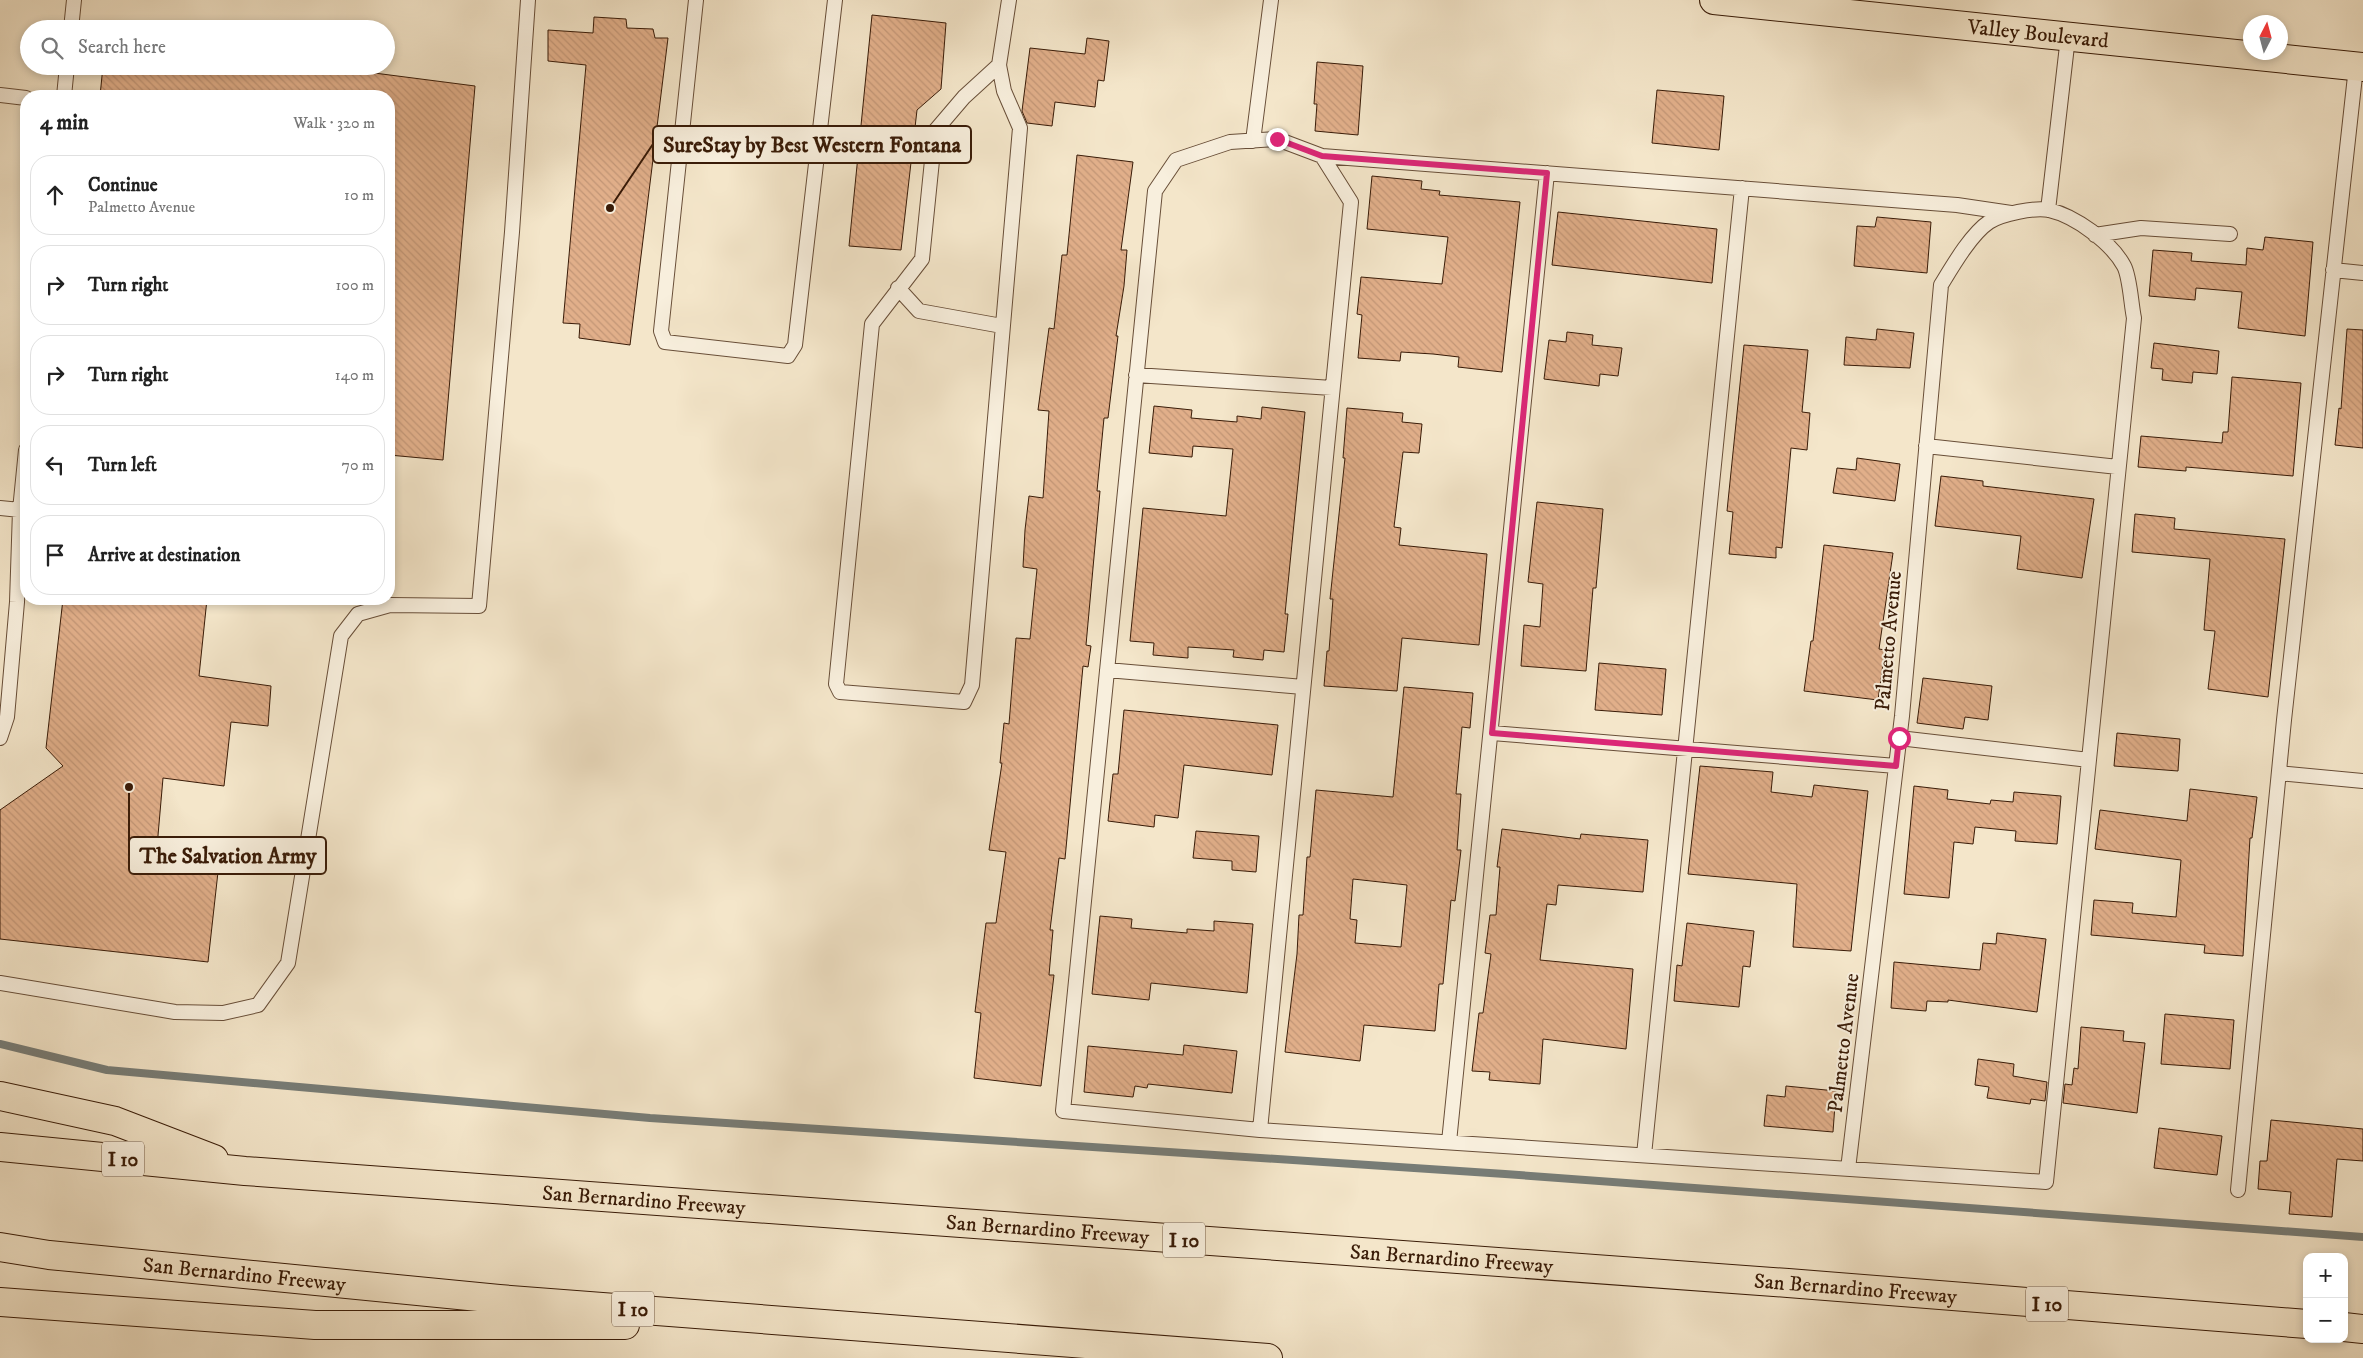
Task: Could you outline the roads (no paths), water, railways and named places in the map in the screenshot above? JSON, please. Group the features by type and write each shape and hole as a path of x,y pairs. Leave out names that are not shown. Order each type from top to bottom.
{"main road":[{"name":"Valley Boulevard","path":"1714,0 2360,67"},
{"path":"0,1096 115,1121 246,1172"},
{"name":"San Bernardino Freeway","path":"0,1147 246,1172 1758,1281 2303,1324"},
{"name":"San Bernardino Freeway","path":"0,1246 49,1255 499,1299 1268,1358"},
{"path":"0,1302 315,1325 836,1325"},
{"path":"2348,1327 2363,1329"}],"lane":[{"path":"72,20 74,0"},
{"path":"0,983 176,1012 223,1013 258,1004 288,963 341,636 358,614 390,605 479,606 513,222 528,0"},
{"path":"696,0 661,330 665,342 788,356 794,346 835,0"},
{"path":"999,65 964,97 935,131 922,259 872,324 836,684 840,692 964,702 972,685 1020,128 1004,91 999,65 1009,0"},
{"path":"1253,141 1271,0"},
{"path":"2011,213 1957,205 1322,156 1277,139 1230,142 1176,160 1155,191 1063,1111 1260,1130 2046,1182 2134,318 2125,267 2108,244 2080,224 2048,210 2068,37"},
{"path":"2238,1190 2279,773 2333,270 2360,67"},
{"path":"65,90 66,75"},
{"path":"0,96 20,98"},
{"path":"1260,1130 1350,202 1322,156"},
{"path":"1449,1142 1492,733 1547,173"},
{"path":"1644,1155 1742,188"},
{"name":"Palmetto Avenue","path":"1848,1168 1899,738 1941,286 1958,257 1989,222 2011,213 2048,210"},
{"path":"2095,234 2141,228 2230,234"},
{"path":"2333,270 2363,273"},
{"path":"898,288 918,311 1002,326"},
{"path":"1136,375 1332,388"},
{"path":"1926,446 2118,467"},
{"path":"0,508 20,510 16,602 7,717 0,738"},
{"path":"1107,670 1303,687"},
{"path":"1492,733 1896,766"},
{"path":"1899,738 2089,760"},
{"path":"2279,773 2363,781"}],"waterway":[{"path":"0,1044 107,1070 650,1118 1505,1174 2363,1237"}],"place":[{"name":"SureStay by Best Western Fontana","path":"610,208"},
{"name":"The Salvation Army","path":"129,787"}]}
